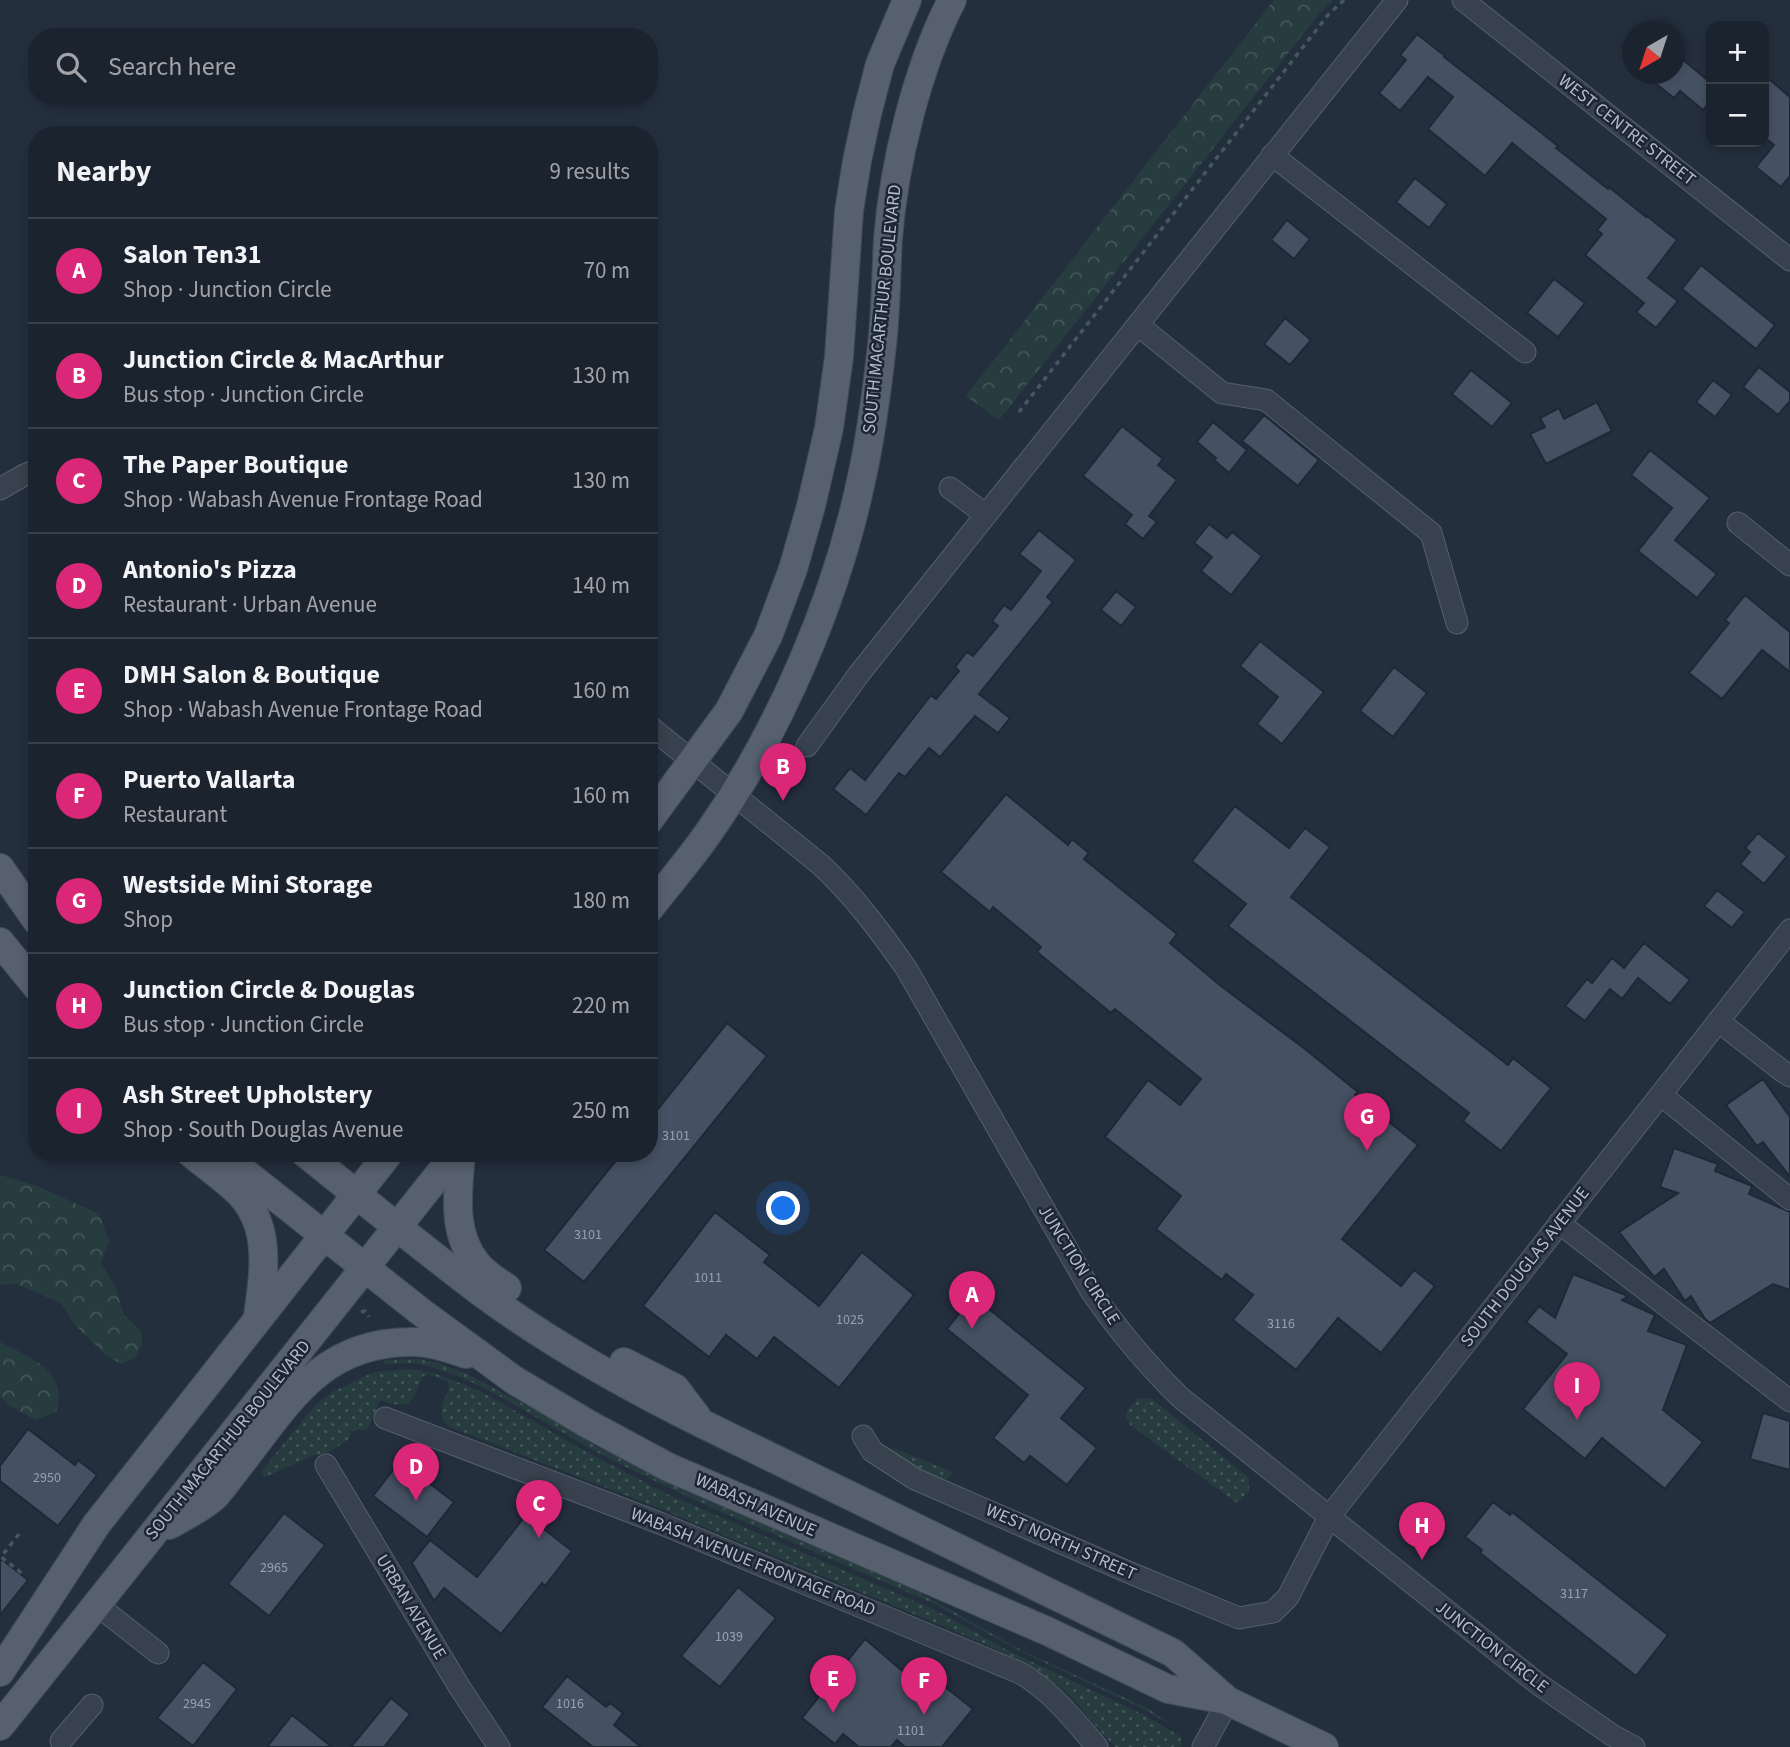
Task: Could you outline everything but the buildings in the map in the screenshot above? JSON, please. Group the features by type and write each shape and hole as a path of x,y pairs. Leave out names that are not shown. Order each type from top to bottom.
{"main road":[{"path":"658,808 729,711 768,636 793,569 830,428 849,211 866,114 880,64 907,0"},
{"name":"SOUTH MACARTHUR BOULEVARD","path":"658,898 712,829 772,727 810,645 827,600 848,535 861,481 882,343 888,237 907,125 920,76 952,0"},
{"path":"0,868 28,908"},
{"path":"0,942 28,976"},
{"path":"202,1162 236,1189 249,1205 259,1225 264,1271 258,1319"},
{"name":"WABASH AVENUE","path":"231,1162 421,1312 506,1375 588,1424 668,1467 1047,1631 1168,1689 1228,1701 1324,1747"},
{"name":"WABASH AVENUE","path":"316,1162 484,1294 594,1367 703,1424 1173,1653 1228,1701"},
{"path":"4,1658 96,1525 382,1162"},
{"name":"SOUTH MACARTHUR BOULEVARD","path":"0,1726 450,1162"},
{"path":"458,1162 458,1224 477,1265 570,1330 627,1364 675,1388 703,1424"},
{"path":"152,1536 213,1497 295,1394 317,1372 340,1357 366,1347 409,1342 434,1344 467,1354 506,1375"}],"street":[{"path":"807,746 859,674 1397,0"},
{"name":"WEST CENTRE STREET","path":"1464,0 1790,260"},
{"path":"1272,155 1525,352"},
{"path":"1138,325 1222,393 1266,400 1431,533 1457,623"},
{"path":"0,489 28,473"},
{"path":"950,488 986,515"},
{"path":"1738,523 1790,565"},
{"name":"JUNCTION CIRCLE","path":"658,733 821,865 873,920 906,968 1091,1291 1115,1326 1146,1362 1181,1398 1537,1683 1634,1747"},
{"name":"SOUTH DOUGLAS AVENUE","path":"1273,1612 1288,1597 1329,1517 1790,930"},
{"path":"1718,1021 1790,1076"},
{"path":"1661,1095 1790,1199"},
{"path":"1559,1223 1790,1401"},
{"name":"WABASH AVENUE FRONTAGE ROAD","path":"385,1418 662,1524 1022,1675 1047,1693 1070,1715 1097,1747"},
{"name":"WEST NORTH STREET","path":"863,1436 872,1451 915,1479 1128,1572 1239,1618 1273,1612"},
{"name":"URBAN AVENUE","path":"326,1465 460,1688 499,1747"},
{"path":"97,1605 158,1653"},
{"path":"1203,1747 1228,1701"},
{"path":"61,1741 92,1705"}],"path":[{"path":"1019,412 1328,15 1344,0"},
{"path":"369,1317 365,1311 371,1303"},
{"path":"19,1534 1,1557 23,1574 22,1576"}],"green space":[{"path":"1274,0 1333,0 1319,14 999,420 966,396"},
{"path":"0,1175 37,1186 99,1214 109,1241 101,1263 115,1286 124,1315 142,1332 142,1344 135,1358 121,1364 106,1355 74,1324 61,1303 17,1284 0,1285"},
{"path":"0,1342 35,1360 52,1376 59,1398 56,1412 35,1420 0,1397"},
{"path":"417,1359 439,1363 467,1374 585,1440 687,1492 915,1590 1021,1650 1147,1708 1176,1728 1145,1710 1012,1647 935,1604 699,1502 628,1468 463,1378 425,1365 384,1364 384,1360"},
{"path":"412,1369 437,1374 480,1391 667,1494 935,1610 1007,1650 1146,1716 1181,1737 1181,1747 1116,1747 1061,1688 1019,1660 651,1505 450,1427 441,1412 449,1383 427,1374 422,1377 412,1400 398,1405 380,1400 368,1429 351,1431 349,1439 328,1453 312,1456 265,1477 261,1472 316,1404 334,1391 374,1372"},
{"path":"1138,1398 1152,1399 1249,1478 1249,1491 1237,1503 1129,1424 1127,1411"},
{"path":"890,1447 953,1472 944,1481 907,1464"}],"place":[{"name":"Junction Circle & MacArthur","path":"783,801"},
{"name":"Westside Mini Storage","path":"1367,1151"},
{"name":"Salon Ten31","path":"972,1329"},
{"name":"Ash Street Upholstery","path":"1577,1420"},
{"name":"Antonio's Pizza","path":"416,1501"},
{"name":"The Paper Boutique","path":"539,1538"},
{"name":"Junction Circle & Douglas","path":"1422,1560"},
{"name":"DMH Salon & Boutique","path":"833,1713"},
{"name":"Puerto Vallarta","path":"924,1715"}]}
